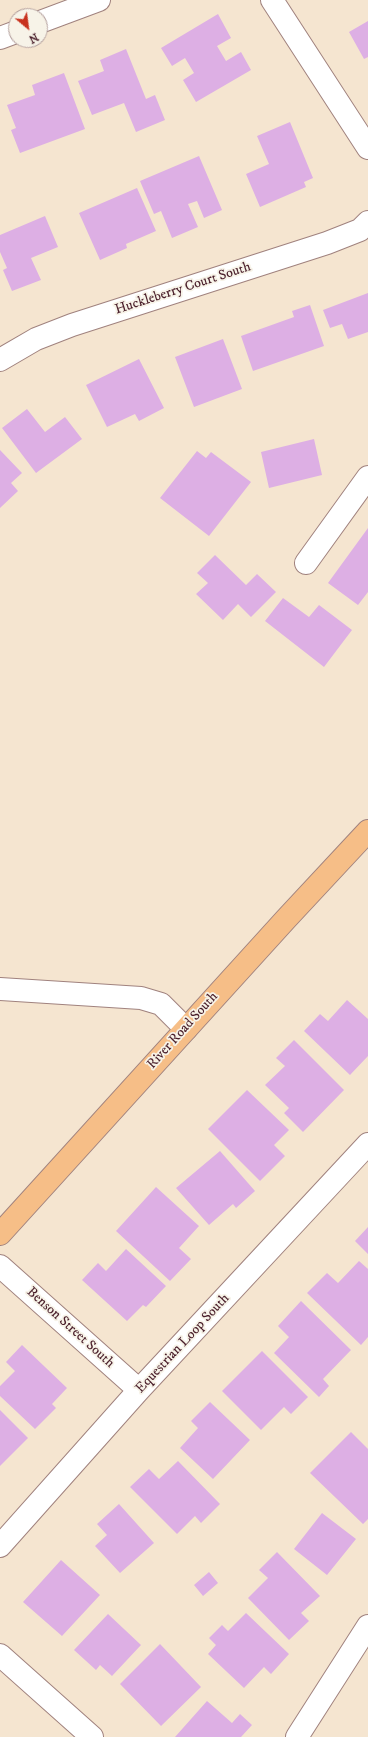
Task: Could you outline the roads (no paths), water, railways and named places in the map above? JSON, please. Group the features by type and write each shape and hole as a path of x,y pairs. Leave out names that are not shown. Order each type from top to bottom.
{"main road":[{"name":"River Road South","path":"0,1234 368,831"}],"street":[{"path":"48,19 99,0"},
{"path":"272,0 368,148"},
{"name":"Huckleberry Court South","path":"0,360 36,339 327,243 360,230 368,222"},
{"path":"306,563 368,477"},
{"path":"0,989 141,998 161,1004 186,1029"},
{"name":"Equestrian Loop South","path":"0,1546 139,1390 368,1144"},
{"name":"Benson Street South","path":"0,1266 139,1390"},
{"path":"297,1737 368,1626"},
{"path":"0,1654 92,1737"}]}
